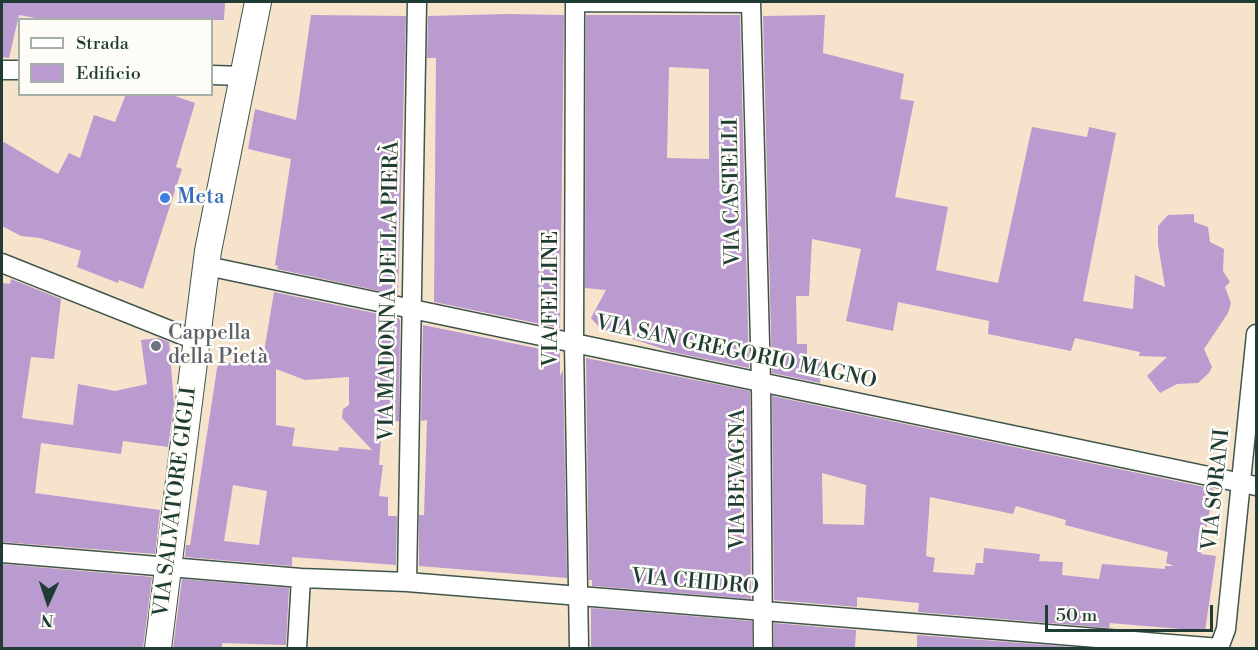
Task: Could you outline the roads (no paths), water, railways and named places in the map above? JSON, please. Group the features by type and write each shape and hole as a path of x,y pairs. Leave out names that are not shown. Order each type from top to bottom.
{"street":[{"name":"VIA SALVATORE GIGLI","path":"158,648 166,566 207,266 258,2"},
{"name":"VIA MADONNA DELLA PIERÀ","path":"407,582 417,2"},
{"name":"VIA FELLINE","path":"575,2 574,343 579,648"},
{"path":"580,2 752,2"},
{"name":"VIA CASTELLI","path":"752,2 760,381"},
{"path":"2,70 18,70"},
{"path":"213,75 243,76"},
{"path":"2,263 197,341"},
{"name":"VIA SAN GREGORIO MAGNO","path":"207,266 1248,484"},
{"name":"VIA SORANI","path":"1220,648 1226,629 1248,484 1257,334"},
{"name":"VIA BEVAGNA","path":"760,381 763,648"},
{"name":"VIA CHIDRO","path":"2,553 301,578 407,582 1220,648"},
{"path":"297,648 301,578"}],"place":[{"name":"Meta","path":"165,198"},
{"name":"Cappella della Pietà","path":"156,346"}]}
